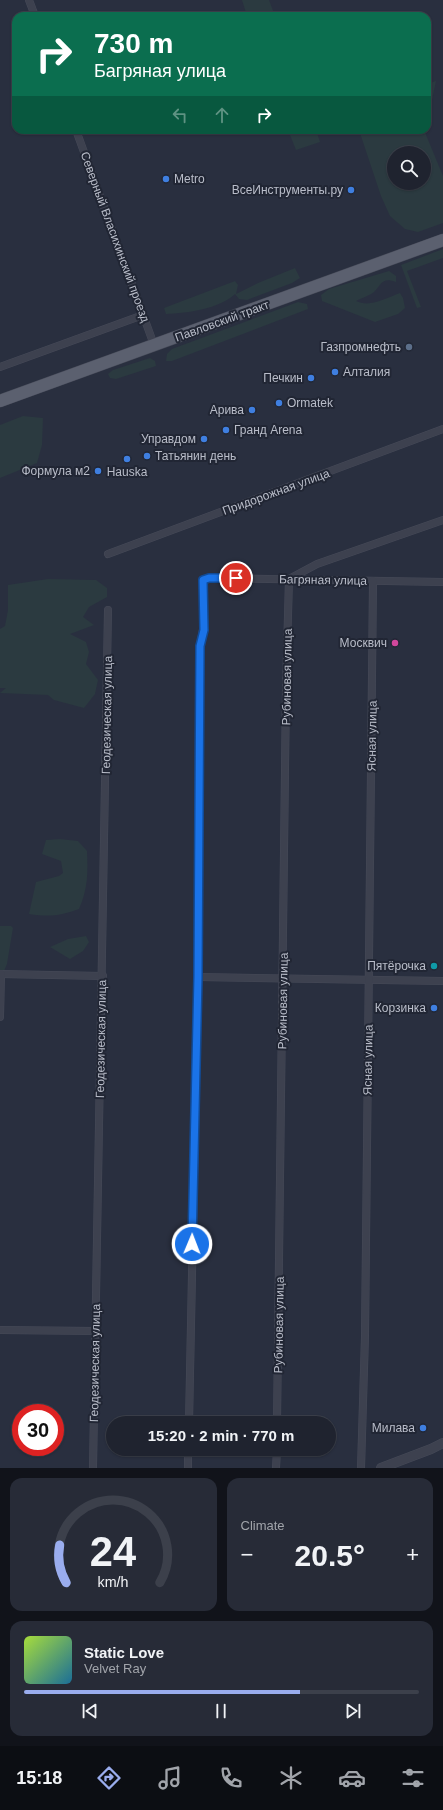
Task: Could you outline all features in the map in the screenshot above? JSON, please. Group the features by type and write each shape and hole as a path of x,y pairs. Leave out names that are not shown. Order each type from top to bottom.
{"main road":[{"name":"Павловский тракт","path":"0,401 443,240"}],"street":[{"path":"29,0 34,12"},
{"name":"Северный Власихинский проезд","path":"77,134 154,345"},
{"path":"0,367 143,315"},
{"name":"Придорожная улица","path":"108,554 443,429"},
{"path":"290,579 317,564 443,520"},
{"name":"Багряная улица","path":"198,977 200,646 204,630 203,580 209,578 443,582"},
{"name":"Рубиновая улица","path":"277,1416 284,979 286,688 290,579"},
{"name":"Ясная улица","path":"361,1468 365,1336 370,981 373,580"},
{"name":"Геодезическая улица","path":"93,1468 103,976 108,610"},
{"path":"0,1017 0,974 103,976"},
{"path":"188,1416 198,977 443,981"},
{"path":"0,1330 95,1331"},
{"path":"381,1468 443,1443"},
{"path":"188,1456 188,1468"},
{"path":"276,1468 277,1456"}],"shaded area":[{"path":"242,0 269,0 274,12 246,12"},
{"path":"436,81 431,101 431,83"},
{"path":"290,134 317,134 320,142 296,150"},
{"path":"360,134 426,134 431,146 387,146 387,190 431,190 431,147 443,176 443,223 418,232 405,229 390,216 381,196"},
{"path":"443,249 443,258 407,271 421,307 417,308 401,265"},
{"path":"295,268 300,278 292,283 247,300 239,299 235,294 212,307 184,313 166,314 164,308 235,281 238,285 236,294"},
{"path":"389,271 396,276 396,282 388,280 385,281 374,292 356,301 361,303 372,303 384,300 400,293 403,298 405,308 398,314 375,322 322,301 321,295 329,289"},
{"path":"298,302 307,304 308,309 172,361 166,361 167,354 172,349"},
{"path":"150,358 155,361 156,366 116,379 110,378 108,374 113,370"},
{"path":"23,416 43,418 42,445 37,463 0,478 0,425"},
{"path":"48,579 96,580 107,588 107,597 89,607 83,617 94,625 70,634 86,642 89,652 86,664 98,680 95,694 84,708 54,700 48,695 0,693 6,688 0,688 0,629 5,626 8,610 8,585"},
{"path":"60,839 78,841 87,851 87,880 79,909 54,915 29,914 36,882 59,876 63,873 61,861 42,854 46,840"},
{"path":"0,926 11,926 13,928 7,964 4,971 0,971"},
{"path":"86,936 89,942 83,951 70,959 50,947 68,939"}],"place":[{"name":"Metro","path":"166,179"},
{"name":"ВсеИнструменты.ру","path":"351,190"},
{"name":"Газпромнефть","path":"409,347"},
{"name":"Алталия","path":"335,372"},
{"name":"Печкин","path":"311,378"},
{"name":"Ormatek","path":"279,403"},
{"name":"Арива","path":"252,410"},
{"name":"Гранд Arena","path":"226,430"},
{"name":"Управдом","path":"204,439"},
{"name":"Татьянин день","path":"147,456"},
{"name":"Hauska","path":"127,459"},
{"name":"Формула м2","path":"98,471"},
{"name":"Москвич","path":"395,643"},
{"name":"Пятёрочка","path":"434,966"},
{"name":"Корзинка","path":"434,1008"},
{"name":"Милава","path":"423,1428"}],"route":[{"path":"192,1244 198,977 200,646 204,630 203,580 209,578 236,578"}]}
